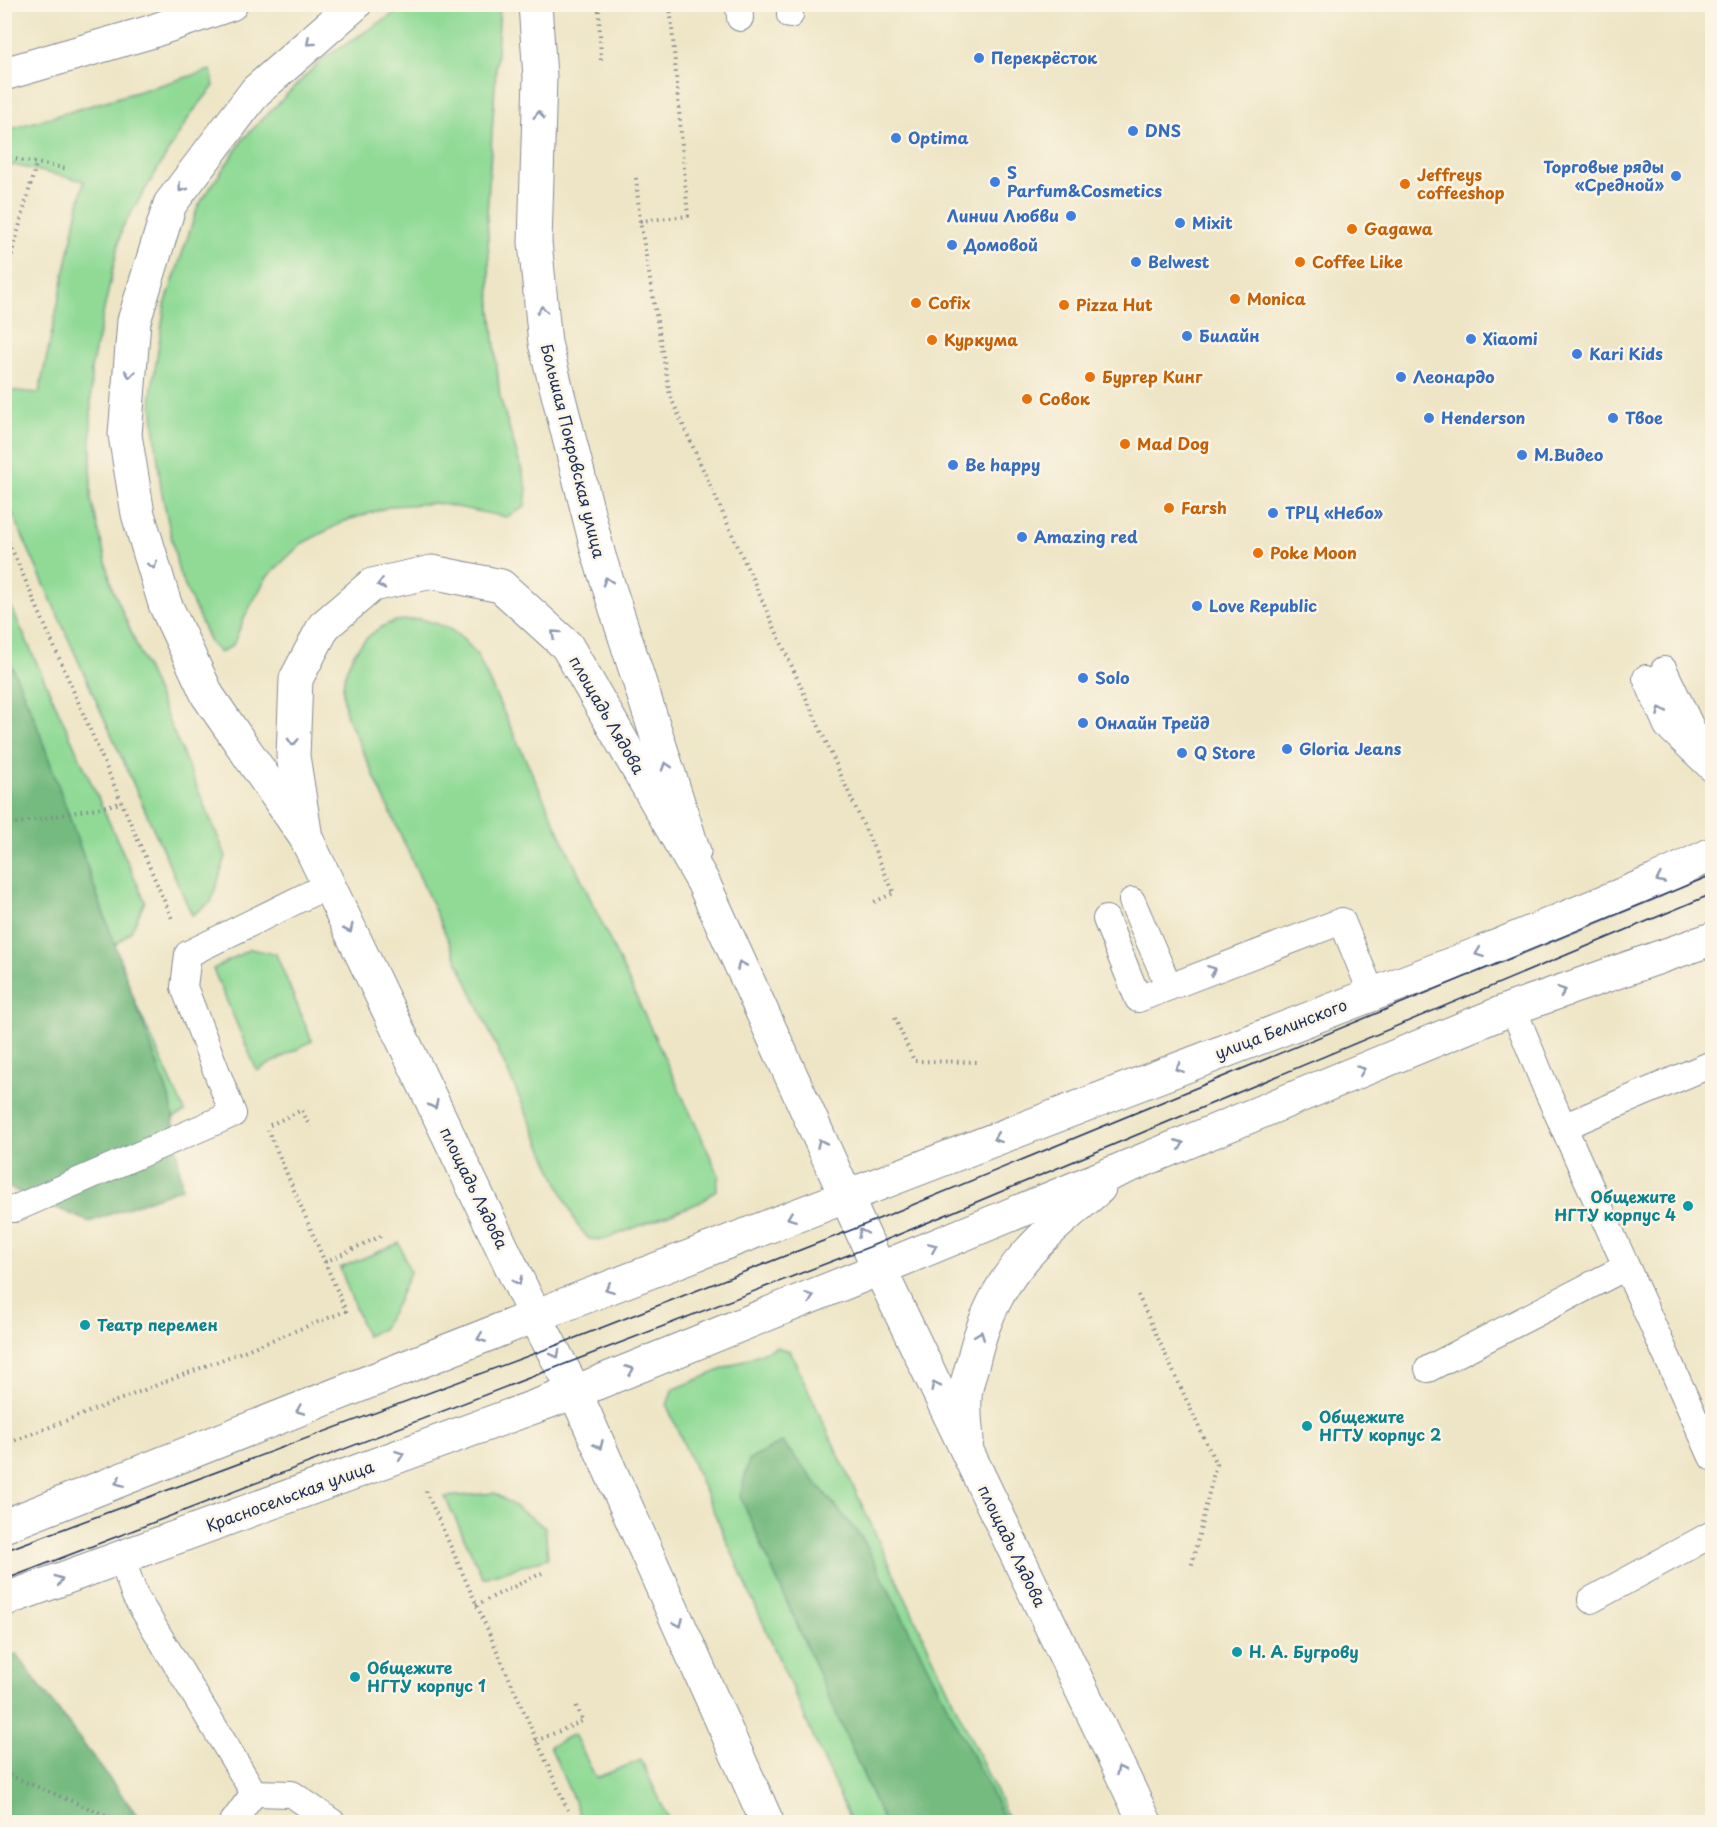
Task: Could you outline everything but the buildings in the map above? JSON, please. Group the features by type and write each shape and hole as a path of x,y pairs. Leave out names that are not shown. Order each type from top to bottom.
{"main road":[{"path":"4,74 150,32 231,4"},
{"path":"306,838 208,696 165,604 138,514 125,435 135,321 170,204 256,91 355,4"},
{"name":"Большая Покровская улица","path":"535,4 540,77 535,242 545,343 599,556 703,882"},
{"name":"площадь Лядова","path":"767,1822 575,1392 536,1316 306,838 292,756 296,679 324,626 372,585 432,572 501,586 567,646 703,882 879,1269 1145,1822"},
{"name":"улица Белинского","path":"845,1196 1483,952 1634,890 1713,854"},
{"path":"575,1392 1513,1008 1713,939"},
{"path":"968,1454 965,1397 978,1341 1000,1289 1022,1258 1056,1224 1126,1166"},
{"path":"4,1526 845,1196"},
{"name":"Красносельская улица","path":"4,1600 575,1392"}],"lane":[{"path":"1655,674 1668,726 1712,769"},
{"path":"14,1209 233,1114 184,987 188,954 328,885"},
{"path":"1132,901 1169,987"},
{"path":"1106,919 1138,999 1342,921 1372,994"},
{"path":"1513,1008 1563,1127 1713,1457"},
{"path":"1563,1127 1713,1064"},
{"path":"1428,1369 1626,1267"},
{"path":"1591,1600 1713,1534"},
{"path":"121,1557 135,1596 254,1793"},
{"path":"233,1822 254,1793"},
{"path":"254,1793 292,1794 332,1822"}],"path":[{"path":"600,60 599,11 603,4"},
{"path":"640,221 688,216 670,4"},
{"path":"4,157 69,169"},
{"path":"4,284 36,164"},
{"path":"636,178 640,221 670,396 894,894 872,903"},
{"path":"4,531 188,954"},
{"path":"4,826 122,803"},
{"path":"895,1018 914,1061 977,1062"},
{"path":"4,1445 346,1311 266,1127 302,1110 310,1126"},
{"path":"325,1262 383,1235"},
{"path":"1138,1295 1216,1464 1191,1568"},
{"path":"424,1486 573,1822"},
{"path":"476,1605 542,1573"},
{"path":"536,1741 583,1721 576,1706"},
{"path":"4,1773 122,1822"}],"green space":[{"path":"409,4 500,5 487,215 491,309 500,397 527,488 525,507 506,517 437,503 392,506 345,521 301,544 267,577 246,614 233,645 220,653 211,644 179,573 161,489 151,395 165,305 198,206 244,138 321,60"},
{"path":"211,70 214,86 191,114 122,228 91,369 91,499 112,587 226,856 211,902 192,915 5,497 5,390 39,393 84,181 13,165 5,169 4,131"},
{"path":"4,591 145,901 131,931 111,949 185,1112 32,1191 4,1154"},
{"path":"419,619 452,631 477,655 719,1175 716,1190 701,1202 603,1240 589,1239 577,1225 346,714 343,694 344,679 358,648 375,631 385,625 396,621"},
{"path":"4,648 34,717 171,1103 182,1188 89,1222 5,1186"},
{"path":"250,949 276,954 312,1041 257,1071 213,969"},
{"path":"399,1243 410,1272 397,1303 382,1329 366,1336 340,1268"},
{"path":"776,1347 790,1351 1010,1822 851,1822 667,1406 672,1390"},
{"path":"782,1442 863,1539 1006,1822 884,1822 740,1496 749,1460"},
{"path":"495,1493 545,1527 548,1558 483,1578 445,1497"},
{"path":"16,1654 142,1822 5,1822 5,1658"},
{"path":"574,1734 596,1778 641,1760 670,1822 583,1822 550,1746"}],"tram line":[{"path":"4,1551 552,1347 859,1227 1712,875"},
{"path":"4,1580 869,1247 1712,894"}],"place":[{"name":"Перекрёсток","path":"979,58"},
{"name":"DNS","path":"1133,131"},
{"name":"Optima","path":"896,138"},
{"name":"Торговые ряды «Средной»","path":"1676,176"},
{"name":"S Parfum&Cosmetics","path":"995,182"},
{"name":"Jeffreys coffeeshop","path":"1405,184"},
{"name":"Линии Любви","path":"1071,216"},
{"name":"Mixit","path":"1180,223"},
{"name":"Gagawa","path":"1352,229"},
{"name":"Домовой","path":"952,245"},
{"name":"Belwest","path":"1136,262"},
{"name":"Coffee Like","path":"1300,262"},
{"name":"Monica","path":"1235,299"},
{"name":"Cofix","path":"916,303"},
{"name":"Pizza Hut","path":"1064,305"},
{"name":"Билайн","path":"1187,336"},
{"name":"Xiaomi","path":"1471,339"},
{"name":"Куркума","path":"932,340"},
{"name":"Kari Kids","path":"1577,354"},
{"name":"Бургер Кинг","path":"1090,377"},
{"name":"Леонардо","path":"1401,377"},
{"name":"Совок","path":"1027,399"},
{"name":"Henderson","path":"1429,418"},
{"name":"Твое","path":"1613,418"},
{"name":"Mad Dog","path":"1125,444"},
{"name":"М.Видео","path":"1522,455"},
{"name":"Be happy","path":"953,465"},
{"name":"Farsh","path":"1169,508"},
{"name":"ТРЦ «Небо»","path":"1273,513"},
{"name":"Amazing red","path":"1022,537"},
{"name":"Poke Moon","path":"1258,553"},
{"name":"Love Republic","path":"1197,606"},
{"name":"Solo","path":"1083,678"},
{"name":"Онлайн Трейд","path":"1083,723"},
{"name":"Gloria Jeans","path":"1287,749"},
{"name":"Q Store","path":"1182,753"},
{"name":"Общежите НГТУ корпус 4","path":"1688,1206"},
{"name":"Театр перемен","path":"85,1325"},
{"name":"Общежите НГТУ корпус 2","path":"1307,1426"},
{"name":"Н. А. Бугрову","path":"1237,1652"},
{"name":"Общежите НГТУ корпус 1","path":"355,1677"}]}
